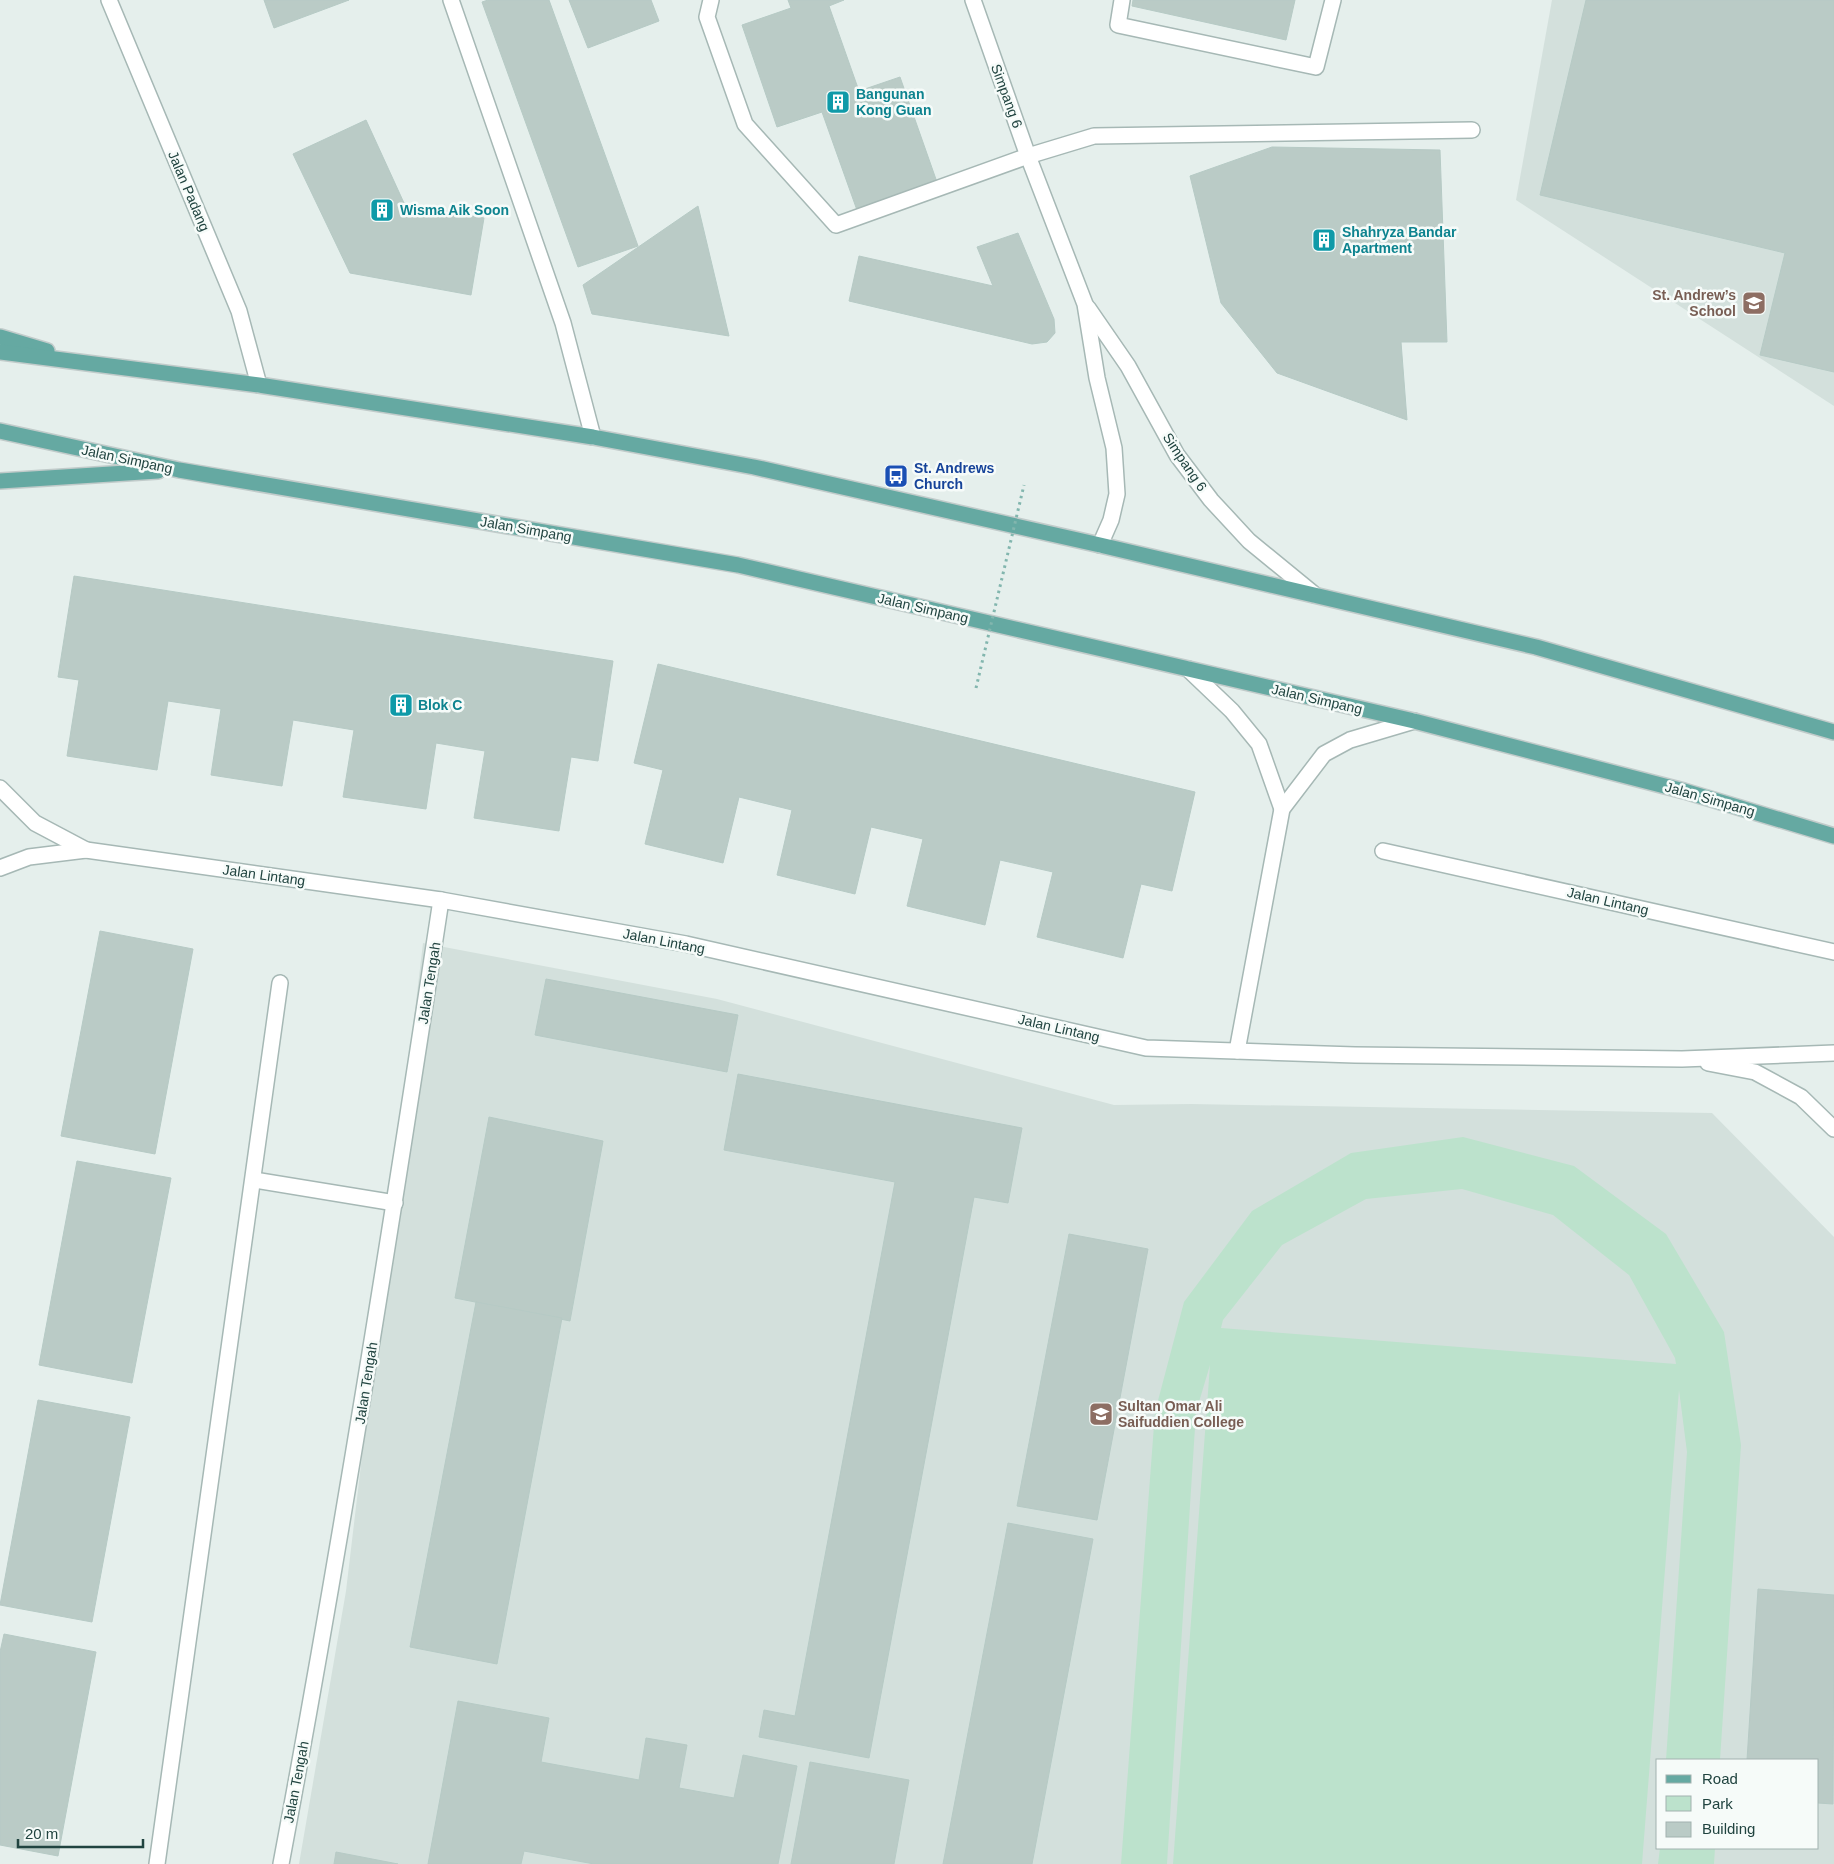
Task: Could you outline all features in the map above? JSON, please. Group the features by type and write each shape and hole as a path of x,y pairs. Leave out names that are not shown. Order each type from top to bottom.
{"main road":[{"path":"0,337 88,363"},
{"path":"0,352 259,385 593,437 754,467 1100,545 1536,647 1834,732"},
{"name":"Jalan Simpang","path":"0,432 179,470 738,565 1414,721 1684,791 1834,836"},
{"path":"0,481 54,476 179,470"}],"street":[{"name":"Jalan Padang","path":"109,0 239,310 259,385"},
{"path":"451,0 563,324 593,437"},
{"path":"711,0 707,16 745,124 836,225 1028,156 1094,136 1472,130"},
{"name":"Simpang 6","path":"973,0 1028,156 1085,304 1097,378 1114,448 1117,494 1111,520 1100,545"},
{"path":"1122,0 1118,25 1316,67 1333,0"},
{"name":"Simpang 6","path":"1085,304 1128,366 1177,455 1210,500 1249,541 1315,595"},
{"path":"1188,669 1232,711 1259,744 1282,810"},
{"path":"1237,1051 1282,810 1324,754 1350,740 1414,721"},
{"name":"Jalan Lintang","path":"0,788 35,822 86,850"},
{"name":"Jalan Lintang","path":"0,868 30,858 86,850 441,900 686,944 1146,1048 1355,1055 1682,1059 1834,1052"},
{"name":"Jalan Lintang","path":"1383,851 1834,952"},
{"name":"Jalan Tengah","path":"281,1864 324,1630 395,1203 441,900"},
{"path":"157,1864 280,983"},
{"name":"Jalan Lintang","path":"1682,1059 1755,1072 1800,1097 1834,1129"},
{"path":"254,1180 395,1203"}],"path":[{"path":"976,688 1024,485"}],"shaded area":[{"name":"St. Andrew’s School","path":"1552,0 1834,0 1834,406 1516,200"},
{"name":"Sultan Omar Ali Saifuddien College","path":"423,943 717,999 1114,1105 1191,1104 1712,1113 1834,1237 1834,1864 299,1864 346,1591"}],"green space":[{"path":"1463,1137 1574,1166 1666,1234 1724,1332 1741,1445 1720,1759 1666,1759 1687,1452 1679,1390 1642,1864 1173,1864 1210,1365 1196,1412 1167,1864 1121,1864 1155,1412 1184,1302 1252,1211 1351,1153","holes":["1462,1189 1553,1215 1629,1275 1675,1358 1676,1364 1221,1328 1223,1320 1282,1245 1366,1199"]},
{"path":"1660,1849 1715,1849 1714,1864 1658,1864"}],"building":[{"path":"264,0 349,0 274,28"},
{"path":"488,0 549,0 638,246 578,267 482,2"},
{"path":"569,0 651,0 659,21 588,48"},
{"name":"Bangunan Kong Guan","path":"788,0 844,0 829,6 859,91 900,77 938,185 858,213 822,112 777,127 742,25 791,8"},
{"path":"1133,0 1295,0 1286,40 1132,6"},
{"name":"St. Andrew’s School","path":"1586,0 1834,0 1834,372 1760,355 1785,253 1540,195"},
{"name":"Wisma Aik Soon","path":"366,120 404,203 484,218 471,295 350,273 293,154"},
{"name":"Shahryza Bandar Apartment","path":"1272,147 1440,150 1447,342 1401,342 1407,420 1277,373 1221,303 1190,176"},
{"path":"698,206 729,336 592,314 583,285"},
{"path":"1018,233 1054,319 1055,333 1047,342 1032,344 849,301 859,256 993,286 977,247"},
{"name":"Blok C","path":"74,576 613,661 598,761 571,757 559,831 474,818 485,751 436,743 426,809 343,797 354,730 293,720 282,786 211,775 221,709 168,701 157,770 67,756 79,680 58,677"},
{"path":"658,664 1195,792 1172,891 1141,884 1123,958 1037,937 1053,872 1000,860 985,925 907,906 923,839 871,827 855,894 777,875 792,810 739,797 723,863 645,844 663,770 634,763"},
{"path":"100,931 193,949 155,1154 61,1136"},
{"path":"546,979 738,1015 727,1072 535,1035"},
{"path":"738,1074 1022,1128 1008,1203 974,1197 869,1758 759,1737 764,1710 795,1716 895,1182 724,1150"},
{"path":"489,1117 603,1141 570,1321 455,1298"},
{"path":"77,1161 171,1178 132,1383 39,1365"},
{"path":"1069,1234 1148,1249 1097,1520 1017,1506"},
{"path":"476,1302 562,1318 497,1664 410,1647"},
{"path":"38,1400 130,1417 92,1622 0,1605"},
{"path":"1008,1523 1093,1539 1032,1864 943,1864"},
{"path":"1758,1589 1834,1595 1833,1804 1819,1803 1819,1759 1747,1759"},
{"path":"4,1634 96,1652 58,1856 0,1845 0,1652"},
{"path":"458,1701 549,1718 541,1762 639,1780 646,1738 687,1745 679,1788 734,1798 743,1755 797,1766 778,1864 594,1864 524,1851 521,1864 428,1864"},
{"path":"810,1762 909,1780 894,1864 791,1864"},
{"path":"336,1852 398,1864 334,1864"}],"place":[{"name":"Bangunan Kong Guan","path":"838,102"},
{"name":"Wisma Aik Soon","path":"382,210"},
{"name":"Shahryza Bandar Apartment","path":"1324,240"},
{"name":"St. Andrew’s School","path":"1754,303"},
{"name":"St. Andrews Church","path":"896,476"},
{"name":"Blok C","path":"401,705"},
{"name":"Sultan Omar Ali Saifuddien College","path":"1101,1414"}]}
